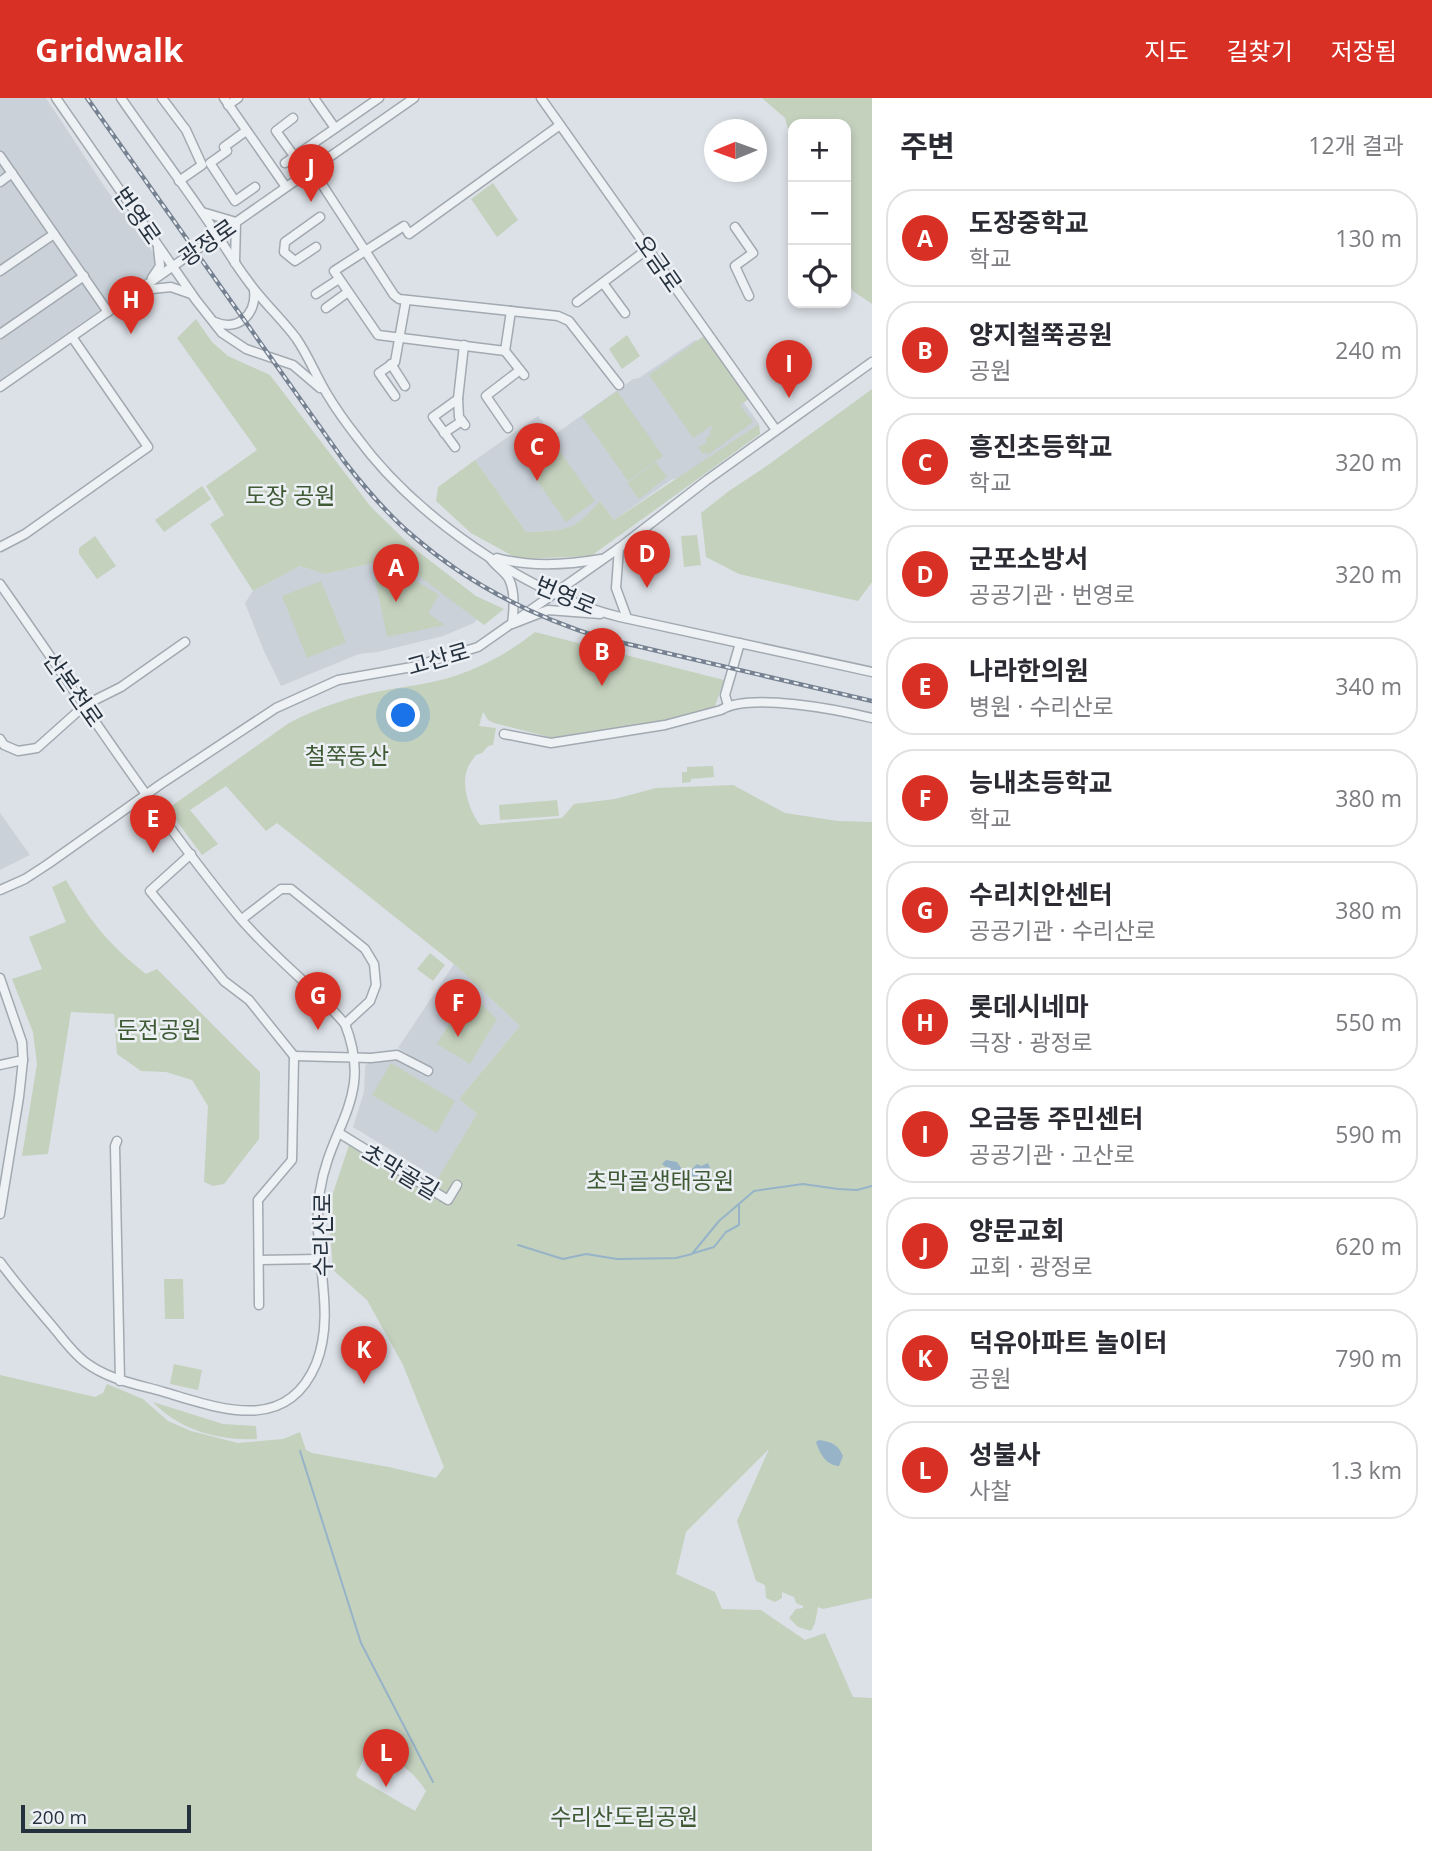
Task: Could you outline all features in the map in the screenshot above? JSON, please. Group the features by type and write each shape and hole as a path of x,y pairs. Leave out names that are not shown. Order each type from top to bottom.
{"street":[{"name":"번영로","path":"56,98 193,295 222,332 246,349 293,365 328,395"},
{"name":"번영로","path":"121,98 235,263 296,338 328,395 358,440 395,482 437,520 513,571 556,593 614,615 872,672"},
{"path":"162,98 186,130 202,165 179,181"},
{"path":"238,98 226,101 286,187"},
{"path":"314,98 335,128"},
{"name":"광정로","path":"0,387 415,98"},
{"name":"오금로","path":"541,98 776,430"},
{"path":"285,163 376,99"},
{"path":"293,118 276,131 294,156"},
{"path":"508,428 486,396 522,373 505,351 378,335 334,271 404,226 409,234 560,125"},
{"path":"246,131 224,147 227,151 210,163 235,201 255,187"},
{"path":"0,156 108,312"},
{"path":"312,169 394,295 406,300 558,316 569,321 619,386"},
{"path":"0,182 12,173"},
{"path":"202,212 236,222 235,263"},
{"path":"316,247 295,261 285,252 285,242 320,217"},
{"path":"735,227 753,253 735,267 749,296"},
{"path":"0,271 54,234"},
{"path":"140,290 160,266 155,238"},
{"path":"577,302 649,248"},
{"path":"0,334 85,276"},
{"path":"316,293 339,279"},
{"path":"603,283 625,313"},
{"path":"140,290 171,287 193,295"},
{"path":"212,321 230,326 242,321 253,309 254,289"},
{"path":"326,308 348,292"},
{"path":"395,397 379,373 395,362 406,300"},
{"path":"505,351 511,311"},
{"path":"0,547 25,534 148,447 72,337"},
{"path":"444,433 463,423 458,399 464,345"},
{"name":"고산로","path":"0,890 35,873 275,708 338,680 412,667 478,647 620,548 872,356"},
{"name":"고산로","path":"850,375 872,362"},
{"path":"391,364 405,386"},
{"path":"455,447 433,417 458,399"},
{"path":"620,548 616,588 627,618"},
{"path":"487,555 522,565 575,564 603,559"},
{"path":"487,555 497,569 508,576 512,588 512,624 548,610 614,615"},
{"name":"산본천로","path":"0,584 146,796"},
{"path":"0,739 4,745 18,751 37,748 85,705 121,687 186,642"},
{"path":"728,705 725,695 740,643"},
{"path":"504,734 551,743 665,725 721,710 728,705 772,703 814,706 872,718"},
{"name":"수리산로","path":"0,1262 82,1360 97,1370 120,1381 227,1410 257,1411 283,1403 297,1393 311,1374 324,1340 320,1190 353,1096 353,1045 345,1024 242,919 146,796"},
{"path":"191,855 150,891 224,981 249,1000 294,1056 292,1160 258,1200 259,1305"},
{"path":"242,919 281,889 291,889 365,949 374,964 376,985 370,1001 345,1024"},
{"path":"0,978 19,1032 23,1060 0,1214"},
{"path":"294,1056 397,1055 428,1071"},
{"path":"0,1065 23,1060"},
{"name":"초막골길","path":"339,1133 448,1200 457,1185"},
{"path":"117,1141 115,1152 120,1381"},
{"path":"259,1260 320,1259"}],"shaded area":[{"path":"0,98 46,98 106,189 158,259 153,273 0,380"},
{"path":"695,340 700,341 759,424 614,520 600,501 585,518 566,530 526,532 475,460 538,416 554,435 633,379 639,378"},
{"path":"391,559 409,568 477,619 474,623 443,636 359,654 281,686 245,603 253,591 300,566 325,574"},
{"path":"0,813 30,855 0,870"},
{"path":"454,964 520,1026 459,1099 477,1114 438,1179 353,1127 364,1092 365,1066 369,1062 394,1059 424,1076 430,1068 398,1048"}],"green space":[{"path":"762,98 872,98 872,304 851,288 851,119 788,119 788,129 785,118"},
{"path":"493,183 518,220 497,237 471,199"},
{"name":"도장 공원","path":"196,319 212,342 228,356 270,375 371,507 411,546 476,596 504,609 484,625 399,561 391,559 325,574 300,566 253,591 210,524 224,515 206,486 257,450 177,338"},
{"path":"627,335 640,356 622,369 609,349"},
{"path":"704,336 749,399 740,405 753,422 708,455 706,452 703,454 698,447 707,442 705,439 713,429 711,426 693,438 649,375"},
{"path":"872,389 872,582 858,601 739,574 706,557 701,513"},
{"path":"617,391 663,456 628,481 582,416"},
{"path":"759,424 760,434 591,556 518,559 471,533 436,501 438,487 475,460 526,532 568,528 582,519 600,501 614,520"},
{"path":"551,439 595,501 566,522 522,459"},
{"path":"656,462 667,477 639,499 627,483"},
{"path":"202,486 211,499 164,532 155,520"},
{"path":"697,535 701,565 684,567 681,536"},
{"path":"95,536 116,566 97,579 79,554 79,548"},
{"path":"403,573 439,595 428,613 445,625 387,637 375,578"},
{"path":"321,581 346,642 307,658 282,596"},
{"path":"535,632 724,680 714,709 642,725 553,738 494,723 488,720 483,712 479,726 496,728 493,745 476,755 465,776 470,806 480,825 562,818 574,804 615,799 656,788 733,785 785,813 838,821 872,822 872,1598 823,1609 818,1607 811,1631 798,1627 789,1618 796,1609 803,1608 796,1603 794,1597 782,1592 782,1598 775,1602 766,1598 765,1585 756,1581 737,1521 769,1449 686,1532 676,1574 715,1592 722,1609 761,1610 805,1640 825,1633 853,1697 872,1698 872,1851 0,1851 0,1375 95,1397 103,1393 107,1384 143,1399 168,1421 191,1431 238,1443 283,1439 300,1432 306,1450 312,1453 436,1478 444,1467 403,1365 367,1300 333,1270 330,1231 332,1196 349,1145 429,1193 477,1114 459,1099 520,1026 454,964 277,823 266,831 226,786 190,810 218,844 202,855 173,816 173,805 289,723 357,696 437,681 466,672 507,652","holes":["368,1750 394,1760 421,1783 426,1791 415,1811 356,1775"]},
{"path":"713,766 714,777 691,779 691,782 682,783 682,772 687,772 687,767"},
{"path":"557,800 559,816 500,820 499,805"},
{"name":"둔전공원","path":"66,880 110,942 146,974 157,969 260,1072 259,1139 224,1184 213,1186 204,1182 208,1106 192,1080 166,1072 141,1071 117,1054 114,1014 71,1012 48,1154 22,1156 37,1064 33,1032 12,979 42,969 29,937 66,922 52,887"},
{"path":"430,953 445,965 433,981 417,969"},
{"path":"469,992 497,1019 470,1064 437,1044"},
{"path":"391,1063 455,1101 437,1133 372,1095"},
{"path":"164,1279 183,1279 184,1319 165,1319"},
{"path":"174,1364 202,1370 198,1390 170,1384"},
{"path":"153,1402 223,1424 256,1426 257,1439 228,1438 201,1432 175,1420"}],"water":[{"path":"666,1160 677,1162 682,1169 691,1170 697,1164 701,1166 708,1163 711,1170 698,1176 686,1176 662,1164"},
{"path":"819,1440 831,1443 839,1449 843,1456 839,1466 830,1464 824,1458 816,1442"}],"waterway":[{"path":"518,1245 563,1259 586,1254 617,1259 676,1258 692,1254 719,1221 754,1191 803,1184 857,1190 872,1186"},
{"path":"694,1253 714,1247 726,1232 739,1225 739,1205"},
{"path":"300,1451 361,1643 433,1782"}],"railway":[{"path":"87,98 344,461 385,510 434,553 502,597 577,630 872,701"}],"place":[{"name":"양문교회","path":"311,202"},
{"name":"롯데시네마","path":"131,334"},
{"name":"오금동 주민센터","path":"789,398"},
{"name":"흥진초등학교","path":"537,481"},
{"name":"군포소방서","path":"647,588"},
{"name":"도장중학교","path":"396,602"},
{"name":"양지철쭉공원","path":"602,686"},
{"name":"나라한의원","path":"153,853"},
{"name":"수리치안센터","path":"318,1030"},
{"name":"능내초등학교","path":"458,1037"},
{"name":"덕유아파트 놀이터","path":"364,1384"},
{"name":"성불사","path":"386,1787"}],"park label":[{"name":"철쭉동산","path":"347,755"},
{"name":"초막골생태공원","path":"660,1180"},
{"name":"수리산도립공원","path":"624,1816"}]}
